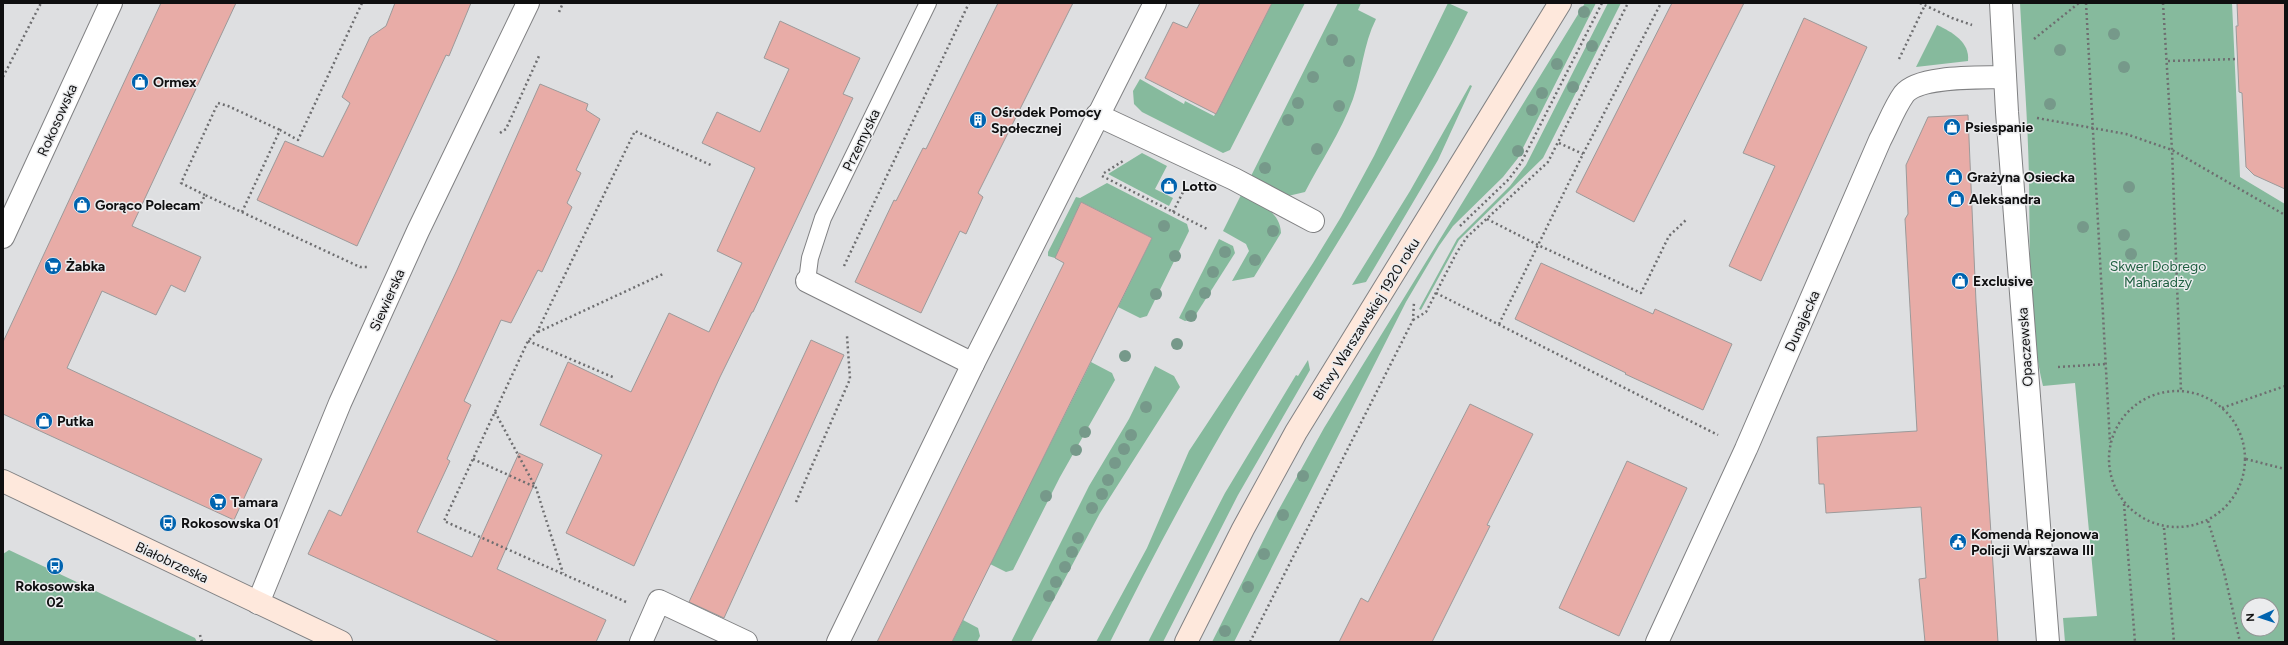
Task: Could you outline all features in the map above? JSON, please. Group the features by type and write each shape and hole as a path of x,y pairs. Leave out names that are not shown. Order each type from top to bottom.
{"main road":[{"name":"Bitwy Warszawskiej 1920 roku","path":"1186,642 1246,523 1296,432 1560,3"},
{"name":"Białobrzeska","path":"3,481 341,642"}],"street":[{"name":"Rokosowska","path":"3,238 111,3"},
{"name":"Siewierska","path":"258,603 340,403 418,231 528,3"},
{"path":"838,642 973,364 1097,115 1155,3"},
{"name":"Opaczewska","path":"2001,3 2007,112 2048,642"},
{"name":"Dunajecka","path":"1658,642 1746,449 1880,140 1905,93 1916,86 1932,81 2004,70"},
{"path":"1097,115 1234,179 1313,221"},
{"path":"807,281 973,364"},
{"path":"640,642 659,601 746,642"}],"lane":[{"name":"Przemyska","path":"807,281 810,258 823,218 928,3"}],"path":[{"path":"3,77 41,3"},
{"path":"362,3 298,140 280,130 228,106 218,103 181,183 360,267 370,266"},
{"path":"796,502 850,379 837,297 969,3"},
{"path":"1456,230 1502,186 1521,164 1602,3"},
{"path":"1413,320 1426,312 1462,244 1548,162 1559,143 1628,3"},
{"path":"1499,324 1582,154 1661,3"},
{"path":"1920,3 1976,27"},
{"path":"2004,70 2079,3"},
{"path":"2086,3 2110,443 2108,462 2113,484 2124,503 2137,515 2164,528 2188,528 2208,521 2224,510 2236,495 2243,478 2246,459 2240,434 2235,422 2222,408 2210,399 2196,393 2181,391 2162,392 2145,399 2129,410 2117,425 2110,443"},
{"path":"2163,3 2168,61 2181,391"},
{"path":"1898,62 1925,5"},
{"path":"2168,61 2238,58"},
{"path":"2007,112 2126,134 2172,150 2285,215"},
{"path":"242,212 280,130"},
{"path":"629,603 444,521 528,341 537,332 635,131 713,166"},
{"path":"1559,143 1582,154"},
{"path":"199,208 205,195"},
{"path":"1487,219 1538,245 1641,293 1668,236 1686,220"},
{"path":"537,332 663,274"},
{"path":"1436,293 1746,449"},
{"path":"1250,642 1413,320 1412,305 1416,299"},
{"path":"528,341 615,378"},
{"path":"2027,369 2106,364"},
{"path":"2222,408 2285,386"},
{"path":"495,412 536,488 564,574"},
{"path":"473,459 536,488"},
{"path":"2246,459 2285,469"},
{"path":"2124,503 2136,642"},
{"path":"2208,521 2224,572 2240,642"},
{"path":"2164,528 2174,642"},
{"path":"200,635 202,642"}],"green space":[{"path":"1272,3 1305,3 1230,150 1223,153 1142,112 1134,104 1133,91 1140,79 1184,104 1185,101 1214,116"},
{"path":"1338,3 1361,3 1358,10 1376,19 1365,49 1353,99 1343,123 1305,192 1288,196 1250,178"},
{"path":"1448,3 1468,12 1442,63 1357,211 1267,356 1204,463 1140,582 1110,642 1096,642 1147,548 1189,451 1313,263 1341,217 1374,156"},
{"path":"1585,3 1596,3 1518,158 1503,177 1453,226 1439,246 1406,302 1234,642 1212,642 1278,511 1324,428"},
{"path":"1608,3 1621,3 1543,158 1459,240 1421,310 1419,309 1457,239 1510,186 1526,165"},
{"name":"Skwer Dobrego Maharadży","path":"2020,3 2232,3 2240,177 2285,204 2285,642 2065,642 2063,618 2097,616 2075,383 2043,386 2038,362 2032,310 2028,134"},
{"path":"1937,25 1959,38 1966,48 1968,61 1916,67"},
{"path":"1470,85 1472,86 1438,160 1366,282 1352,285 1410,191"},
{"path":"1142,153 1167,166 1155,189 1173,198 1169,206 1108,174"},
{"path":"1107,183 1187,224 1189,231 1147,316 1140,318 1118,307 1152,238 1081,202 1055,258 1048,256 1048,252 1076,197 1080,198"},
{"path":"1241,195 1261,205 1272,213 1280,225 1281,233 1254,277 1232,281 1249,251 1246,244 1223,231"},
{"path":"1219,239 1233,246 1235,253 1193,319 1185,321 1179,318"},
{"path":"1308,360 1310,370 1238,495 1163,642 1148,642 1225,493 1296,375 1298,376"},
{"path":"1091,362 1112,373 1115,380 1060,477 1013,570 1006,572 990,564"},
{"path":"1155,366 1174,376 1180,387 1100,513 1031,642 1011,642 1089,486 1129,419"},
{"path":"9,550 195,638 197,642 3,642 3,554"},
{"path":"963,620 978,628 980,636 977,642 952,642"}],"building":[{"path":"161,3 236,3 132,226 201,257 185,292 171,285 156,315 102,291 67,368 262,459 234,520 3,414 3,342"},
{"path":"395,3 471,3 449,56 446,55 357,246 257,200 285,141 323,157 350,103 342,97 370,37 386,26"},
{"name":"Ośrodek Pomocy Społecznej","path":"998,3 1073,3 978,193 983,197 966,234 960,231 921,313 855,282 894,200 896,201 923,148 926,149"},
{"path":"1200,3 1272,3 1216,114 1145,78 1173,22 1187,28"},
{"path":"1672,3 1744,3 1634,222 1576,192"},
{"path":"2237,3 2285,3 2285,189 2254,175 2246,167 2242,93 2239,92 2236,26 2238,26"},
{"path":"1804,18 1867,47 1761,281 1729,266 1775,166 1743,153"},
{"path":"780,21 860,58 843,94 853,98 753,312 720,377 634,566 566,533 602,455 540,425 568,362 631,392 669,313 709,332 742,263 717,251 755,168 702,143 717,112 760,132 789,69 764,58"},
{"path":"540,84 588,104 586,110 600,119 576,170 581,173 567,203 572,207 542,272 538,270 511,323 501,320 464,401 471,405 447,459 450,461 417,532 472,557 519,453 543,464 497,569 606,620 596,642 500,642 308,554 329,510 341,516 457,270"},
{"path":"1968,115 1976,302 1998,642 1925,642 1919,579 1926,578 1921,507 1826,513 1824,484 1819,484 1817,437 1917,431 1905,219 1908,214 1906,165 1928,117"},
{"path":"1081,202 1152,238 952,642 877,642 1064,263 1055,258"},
{"path":"1541,263 1653,314 1655,309 1732,344 1703,410 1625,374 1626,373 1515,319"},
{"path":"811,340 844,355 724,618 689,602"},
{"path":"1470,404 1533,434 1487,525 1490,526 1432,642 1339,642 1361,598 1368,602"},
{"path":"1627,461 1687,488 1619,636 1559,608"}],"place":[{"name":"Ormex","path":"140,82"},
{"name":"Ośrodek Pomocy Społecznej","path":"978,120"},
{"name":"Psiespanie","path":"1952,127"},
{"name":"Grażyna Osiecka","path":"1954,177"},
{"name":"Lotto","path":"1169,186"},
{"name":"Aleksandra","path":"1956,199"},
{"name":"Gorąco Polecam","path":"82,205"},
{"name":"Żabka","path":"53,266"},
{"name":"Exclusive","path":"1960,281"},
{"name":"Putka","path":"44,421"},
{"name":"Tamara","path":"218,502"},
{"name":"Rokosowska 01","path":"168,523"},
{"name":"Komenda Rejonowa Policji Warszawa III","path":"1958,542"},
{"name":"Rokosowska 02","path":"55,566"}]}
